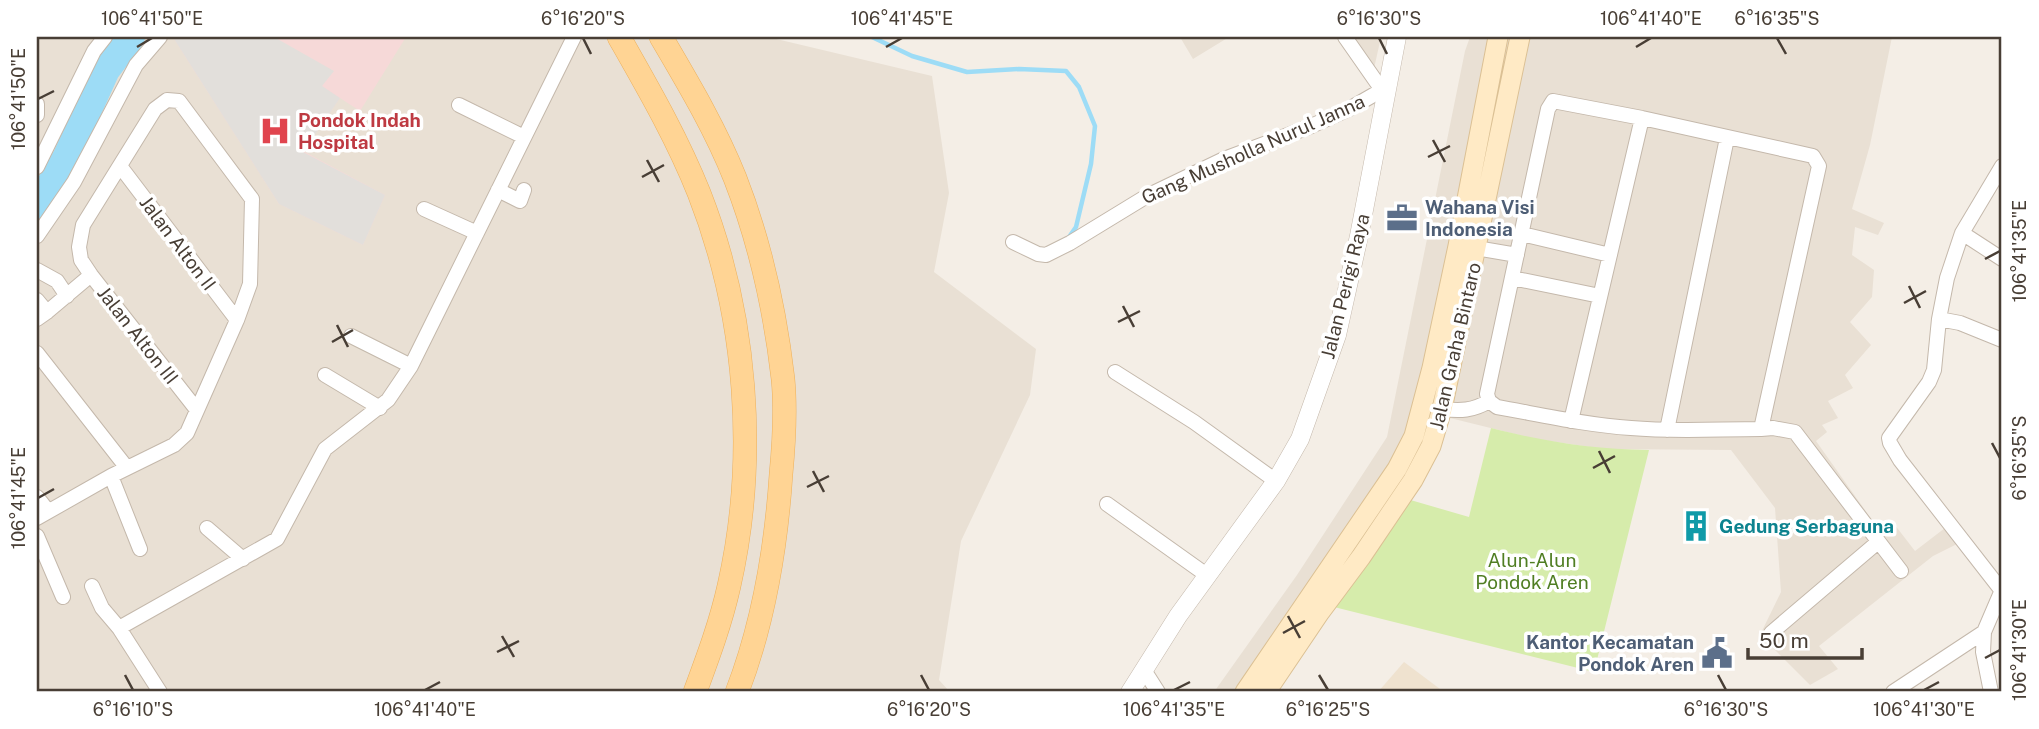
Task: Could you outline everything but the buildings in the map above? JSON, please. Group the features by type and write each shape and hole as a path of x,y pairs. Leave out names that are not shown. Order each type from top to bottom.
{"main road":[{"path":"619,37 679,146 699,195 716,244 737,338 744,408 744,477 739,526 729,585 717,631 695,692"},
{"path":"661,37 717,137 735,179 754,234 773,307 783,382 783,446 778,524 756,638 737,692"},
{"name":"Jalan Graha Bintaro","path":"1245,692 1314,606 1361,557 1413,481 1431,446 1442,409 1498,37"},
{"name":"Jalan Graha Bintaro","path":"1266,692 1413,436 1467,247 1520,37"},
{"path":"716,244 734,247 744,244 754,234"}],"street":[{"path":"37,167 94,51 105,37"},
{"path":"37,236 74,182 136,65 160,37"},
{"path":"120,628 276,539 328,446 388,400 411,366 574,37"},
{"path":"1345,37 1384,90"},
{"name":"Jalan Perigi Raya","path":"1130,692 1178,617 1276,481 1300,439 1337,335 1359,236 1384,90 1397,37"},
{"name":"Gang Musholla Nurul Janna","path":"1013,242 1046,255 1147,196 1224,159 1309,127 1384,90"},
{"path":"37,497 42,515 111,476 174,445 187,433 250,284 252,199 179,101 167,100 155,109 120,166"},
{"path":"1761,429 1819,166 1813,156 1642,118 1553,102 1550,104 1487,394 1489,401 1497,407 1571,421 1630,428 1667,430 1761,429 1773,428 1795,432 1901,571"},
{"path":"37,104 37,115"},
{"path":"459,105 524,137"},
{"path":"1571,421 1642,118"},
{"path":"1667,430 1727,138"},
{"name":"Jalan Alton III","path":"120,166 83,225 79,247 81,260 197,410"},
{"name":"Jalan Alton II","path":"120,166 237,320"},
{"path":"1991,692 1983,652 1984,632 2002,590 1900,460 1890,443 1890,435 1929,383 1934,370 1939,319 1947,278 1962,233 2002,166"},
{"path":"498,190 520,201 524,190"},
{"path":"424,209 477,233"},
{"path":"1962,233 2002,260"},
{"path":"1522,234 1610,255"},
{"path":"1467,247 1517,255"},
{"path":"37,270 57,281 67,296"},
{"path":"37,300 42,316 91,275"},
{"path":"1512,278 1600,296"},
{"path":"1939,319 1960,323 2002,340"},
{"path":"351,336 411,366"},
{"path":"37,353 127,468"},
{"path":"1115,372 1194,422 1276,481"},
{"path":"325,375 380,408"},
{"path":"1442,409 1462,411 1478,408 1489,401"},
{"path":"111,476 140,549"},
{"path":"1107,504 1208,576"},
{"path":"207,528 243,559"},
{"path":"37,536 63,597"},
{"path":"1771,633 1878,542"},
{"path":"92,586 102,608 120,628 160,692"},
{"path":"1893,692 1984,632"},
{"path":"1144,670 1158,692"}],"shaded area":[{"path":"37,37 768,37 932,76 949,193 934,272 1036,349 1030,395 961,541 939,680 950,692 37,692"},
{"name":"Pondok Indah Hospital","path":"175,37 406,37 360,111 340,98 303,151 385,195 363,245 279,204"},
{"name":"Pondok Indah Hospital","path":"175,37 274,37 334,71 322,86 340,98 303,152 385,195 363,245 279,204"},
{"path":"1180,37 1229,37 1193,59"},
{"path":"1349,37 1381,37 1373,73"},
{"path":"1470,37 1892,37 1870,145 1852,209 1884,223 1878,235 1855,227 1852,255 1874,270 1872,297 1850,322 1871,345 1845,375 1853,388 1828,401 1838,418 1822,425 1827,432 1816,441 1877,527 1891,520 1915,551 1945,528 1957,544 1933,556 1819,646 1838,669 1810,685 1760,635 1781,592 1775,508 1731,450 1604,449 1535,439 1450,418 1441,448 1277,692 1214,692 1297,575 1387,437"},
{"path":"1404,662 1444,692 1378,692"}],"green space":[{"name":"Alun-Alun Pondok Aren","path":"1491,428 1569,444 1649,450 1594,672 1334,607 1407,499 1469,517"}],"waterway":[{"path":"37,207 67,156 106,70 131,37"},
{"path":"872,37 912,56 967,72 1019,69 1066,71 1079,87 1095,126 1091,164 1076,227 1069,237"}],"place":[{"name":"Pondok Indah Hospital","path":"275,131"},
{"name":"Wahana Visi Indonesia","path":"1402,218"},
{"name":"Gedung Serbaguna","path":"1696,526"},
{"name":"Kantor Kecamatan Pondok Aren","path":"1717,653"}]}
